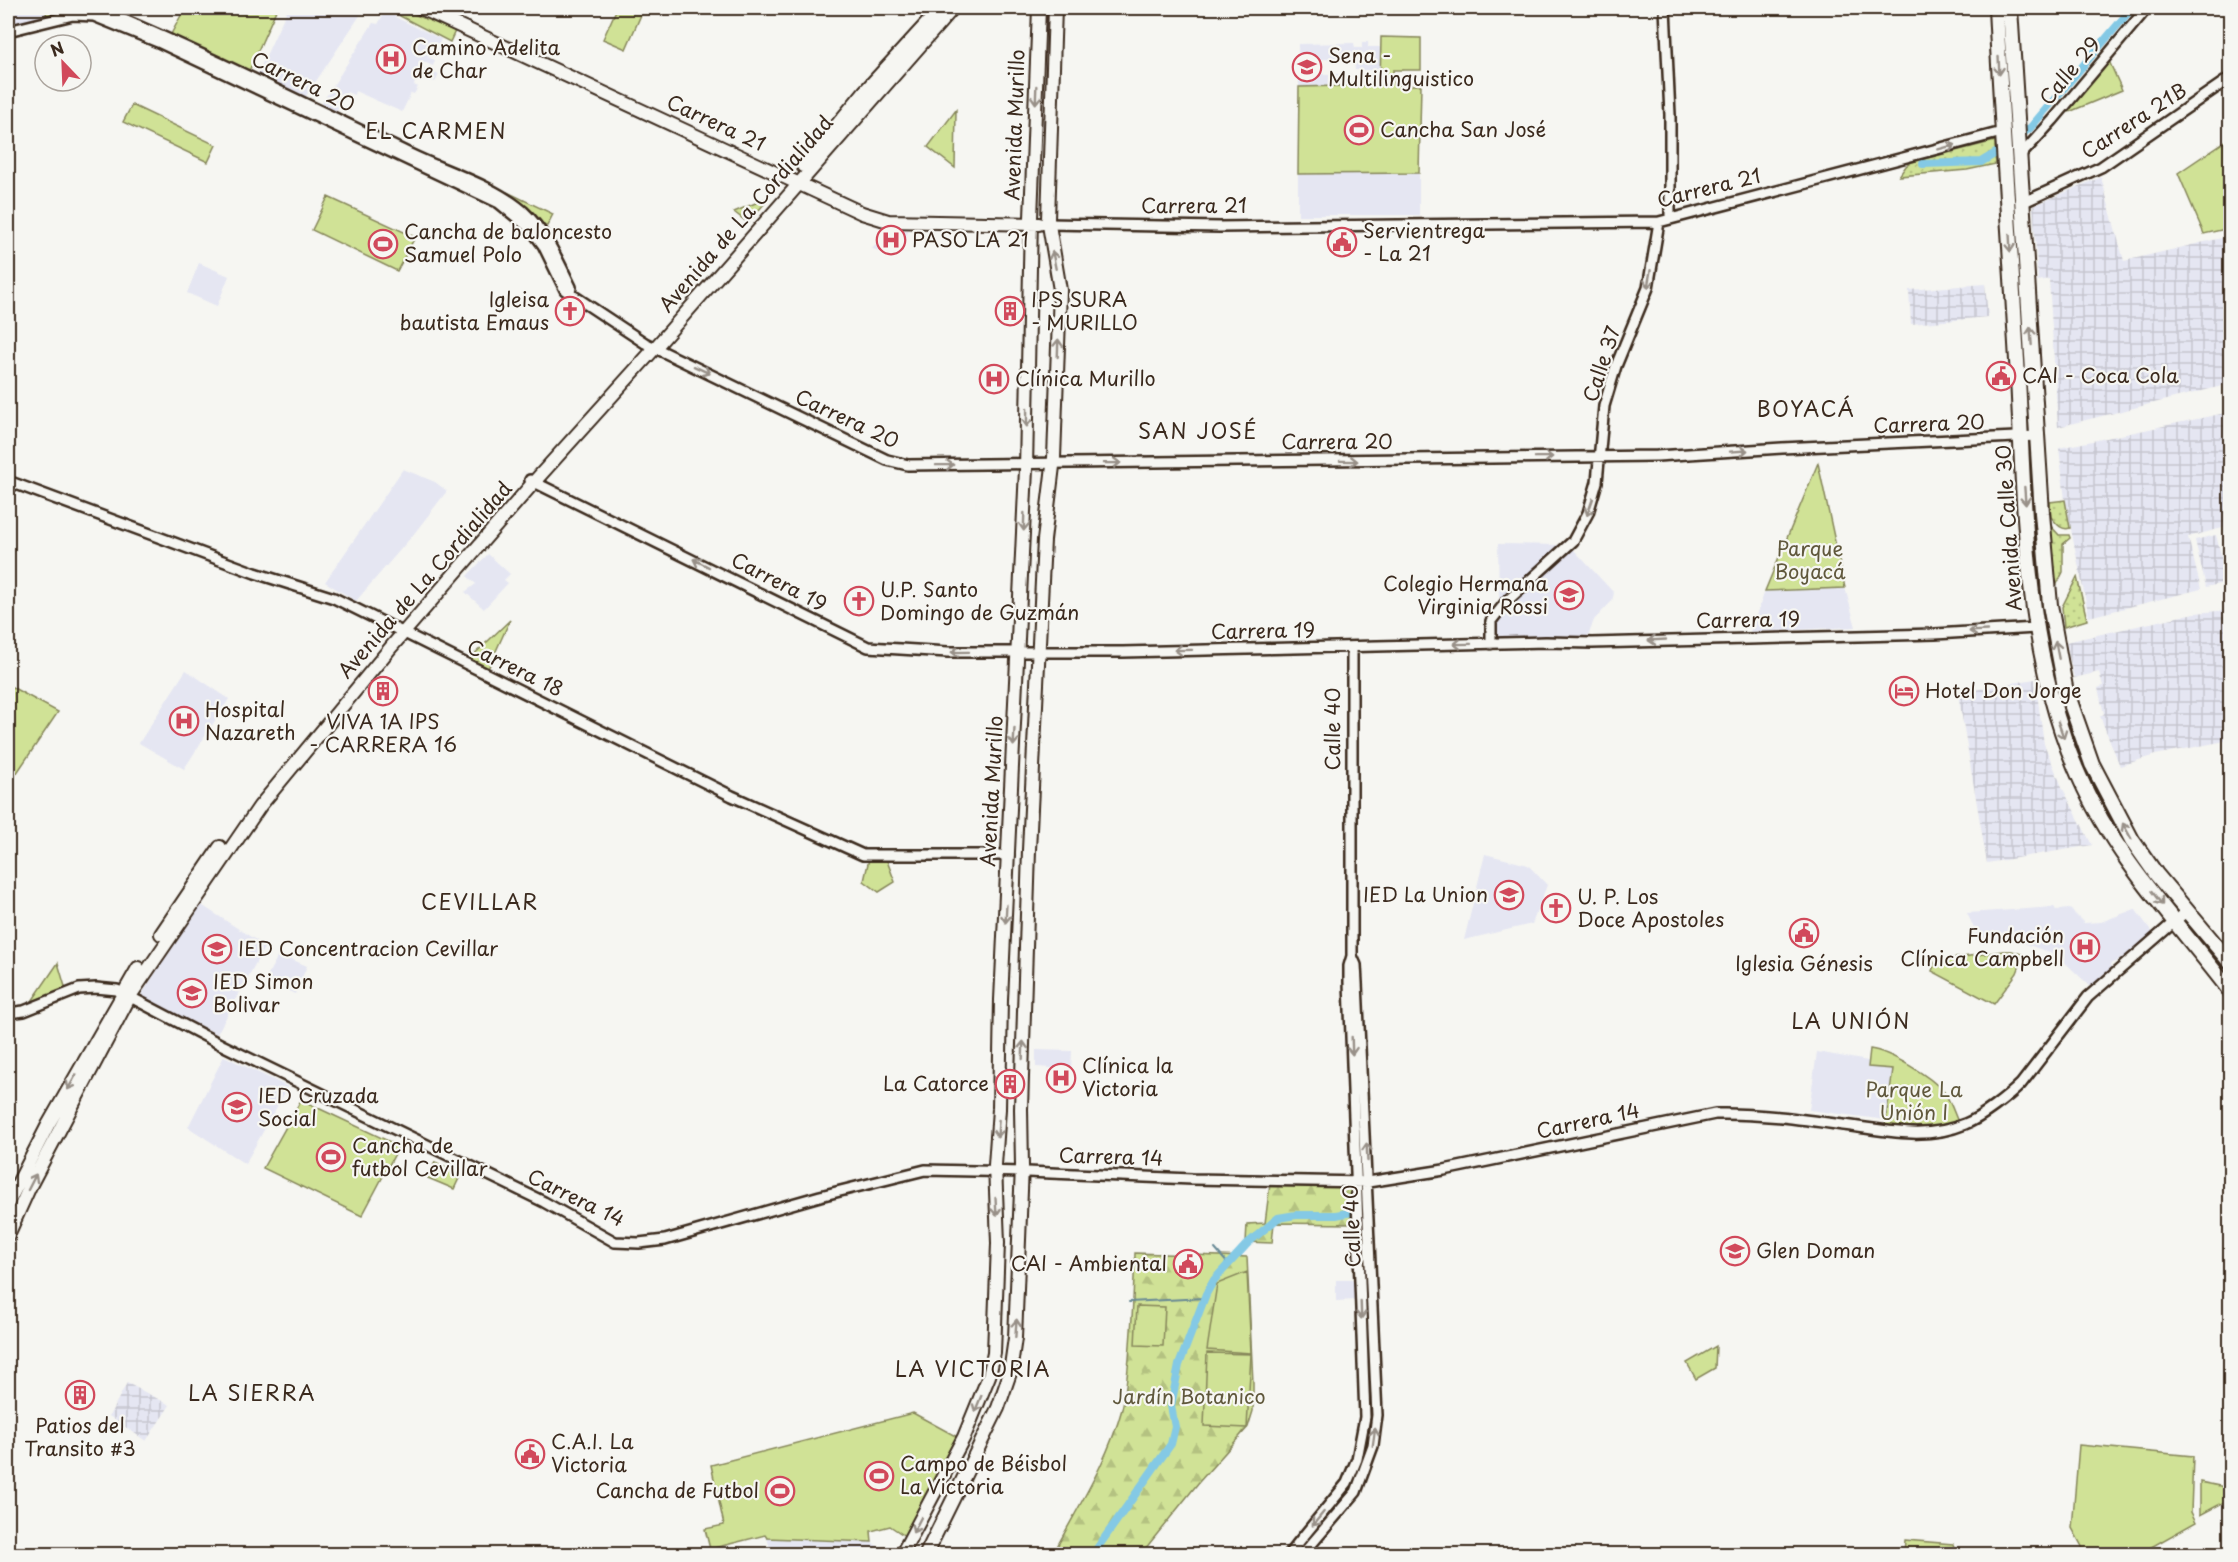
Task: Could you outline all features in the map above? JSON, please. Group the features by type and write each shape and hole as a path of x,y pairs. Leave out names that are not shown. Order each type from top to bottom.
{"highway":[{"name":"Avenida Calle 30","path":"1996,8 2021,438 2036,628 2047,683 2057,719 2081,781 2118,846 2230,991"},
{"name":"Avenida Calle 30","path":"2010,8 2037,436 2050,605 2059,659 2072,711 2092,764 2132,840 2156,874 2230,962"}],"main road":[{"name":"Carrera 21","path":"421,8 862,213 888,221 1048,224"},
{"name":"Avenida de La Cordialidad","path":"795,181 864,92 941,8"},
{"name":"Avenida de La Cordialidad","path":"8,1203 22,1173 126,994 190,890 248,808 795,181 953,8"},
{"name":"Avenida Murillo","path":"902,1554 964,1437 992,1365 998,1243 995,1171 1026,464 1031,224 1039,8"},
{"name":"Avenida Murillo","path":"926,1554 993,1420 1010,1373 1017,1321 1029,850 1037,652 1044,540 1053,463 1060,290 1048,224 1054,8"},
{"name":"Avenida de La Cordialidad","path":"8,1235 126,994"}],"street":[{"path":"1665,8 1670,115 1670,219"},
{"name":"Calle 29","path":"2019,153 2053,120 2147,8"},
{"name":"Carrera 20","path":"8,31 73,15 100,16 499,203 531,229 543,245 565,290 592,310 652,347 887,460 908,465 1658,456 2037,436"},
{"name":"Carrera 21B","path":"2022,203 2101,167 2230,78"},
{"name":"Carrera 21","path":"1048,224 1220,227 1659,222 1892,162 2003,137"},
{"name":"Calle 37","path":"1491,644 1491,621 1506,602 1573,541 1588,513 1597,482 1601,456 1604,406 1616,366 1648,288 1659,222"},
{"name":"Carrera 18","path":"8,481 255,573 334,598 732,796 862,855 1008,855"},
{"name":"Carrera 19","path":"532,481 868,647 948,652 1352,647 1935,634 2036,628"},
{"name":"Calle 40","path":"1289,1554 1347,1483 1356,1459 1365,1417 1349,982 1349,966 1352,956 1352,647"},
{"name":"Carrera 14","path":"8,1013 24,1011 80,989 96,987 126,994 222,1045 544,1202 615,1242 639,1243 665,1239 820,1196 925,1170 1356,1183 1444,1170 1716,1114 1794,1118 1911,1135 1943,1131 1968,1124 2011,1094 2088,997 2188,910"},
{"name":"Calle 40","path":"1303,1554 1356,1492 1373,1446 1377,1415 1358,983 1356,965 1352,956"}],"shaded area":[{"path":"8,8 45,8 47,17 8,27"},
{"path":"288,8 365,8 304,99 257,75"},
{"name":"Camino Adelita de Char","path":"387,8 397,11 395,17 441,39 439,43 442,45 438,53 435,52 433,57 427,57 435,60 433,66 424,62 421,67 439,75 435,82 418,75 414,85 418,87 414,94 411,93 402,112 355,91 354,95 347,92 344,96 339,95 337,99 341,101 336,112 322,103 373,23 378,24"},
{"name":"Sena - Multilinguistico","path":"1362,42 1368,42 1368,47 1381,47 1380,70 1355,70 1354,59 1316,59 1316,74 1350,74 1350,86 1299,87 1298,44 1354,43 1355,48 1362,48"},
{"path":"1419,173 1419,215 1298,215 1298,174"},
{"path":"2101,177 2124,261 2230,236 2230,384 2058,427 2049,279 2038,281 2033,206"},
{"name":"PASO LA 21","path":"887,229 909,231 894,255 872,249"},
{"path":"199,263 229,276 217,306 187,293"},
{"path":"1985,284 1988,317 1911,324 1909,290"},
{"path":"2230,412 2230,526 2188,537 2201,589 2089,617 2065,500 2059,448"},
{"path":"403,469 435,482 447,491 413,535 356,601 325,582"},
{"path":"2216,535 2228,582 2206,587 2195,540"},
{"path":"1498,544 1560,545 1505,599 1499,598"},
{"name":"Colegio Hermana Virginia Rossi","path":"1572,548 1614,593 1612,601 1594,620 1586,642 1497,642 1495,621"},
{"path":"488,554 510,574 504,580 508,583 484,609 465,592 476,584 467,576"},
{"path":"1845,588 1856,627 1750,632 1765,591"},
{"path":"2230,610 2230,740 2155,755 2120,766 2100,716 2104,714 2098,688 2103,686 2099,672 2074,678 2066,642 2195,613"},
{"name":"Hospital Nazareth","path":"186,670 229,699 184,769 139,743"},
{"path":"2035,679 2044,744 2063,789 2092,845 1987,863 1958,693"},
{"name":"IED La Union","path":"1485,854 1528,865 1547,885 1532,924 1464,940"},
{"path":"200,904 265,946 217,1034 140,997"},
{"name":"Fundación Clínica Campbell","path":"2054,907 2056,910 2070,909 2084,923 2101,922 2135,909 2153,933 2122,959 2110,964 2112,969 2091,987 2059,957 2040,949 2009,938 1981,944 1967,913"},
{"path":"279,954 307,966 295,994 265,980"},
{"name":"Clínica la Victoria","path":"1036,1050 1072,1051 1070,1089 1051,1088 1052,1068 1036,1067"},
{"path":"1817,1052 1868,1061 1869,1067 1893,1069 1886,1120 1809,1110"},
{"name":"IED Cruzada Social","path":"224,1056 288,1087 245,1164 188,1127"},
{"path":"1336,1280 1356,1280 1356,1300 1336,1301"},
{"path":"127,1383 170,1405 146,1441 109,1416"},
{"path":"767,1538 872,1542 882,1550 881,1554 772,1554"}],"green space":[{"path":"45,8 101,8 98,14 47,17"},
{"path":"185,8 277,8 249,71 169,38"},
{"path":"399,8 455,31 450,42 400,16"},
{"path":"617,8 644,8 626,49 603,39"},
{"name":"Cancha San José","path":"1381,37 1421,38 1421,70 1393,70 1393,85 1421,85 1419,173 1298,174 1299,87 1380,85"},
{"path":"2109,61 2122,90 2069,112 2067,109"},
{"path":"132,105 216,145 208,162 123,122"},
{"path":"956,110 955,168 928,147"},
{"path":"2230,138 2230,228 2204,234 2178,173"},
{"path":"1995,141 1996,164 1967,170 1899,176 1912,162"},
{"path":"507,192 553,214 547,226 540,226 505,195"},
{"path":"328,197 415,237 397,271 312,230"},
{"path":"770,197 748,223 734,212"},
{"name":"Parque Boyacá","path":"1818,463 1845,588 1765,591"},
{"path":"2065,500 2070,528 2067,529 2059,526 2051,517 2050,502"},
{"path":"2050,525 2059,535 2069,535 2070,538 2063,544 2063,572 2055,588"},
{"path":"2077,577 2087,620 2064,627 2062,607"},
{"path":"510,620 486,673 465,663"},
{"path":"8,685 58,712 8,786"},
{"path":"869,859 887,861 895,882 879,892 864,881"},
{"path":"2003,951 2024,955 2017,973 1994,1004 1932,971 1936,961"},
{"path":"58,963 66,990 28,1007"},
{"name":"Parque La Unión I","path":"1870,1049 1899,1060 1938,1086 1946,1095 1958,1122 1940,1127 1885,1127 1893,1069 1868,1067"},
{"name":"Cancha de futbol Cevillar","path":"301,1100 399,1146 362,1216 263,1168"},
{"path":"435,1162 461,1174 454,1189 428,1178"},
{"path":"1270,1184 1353,1186 1351,1224 1274,1223 1272,1243 1246,1242 1247,1224 1265,1223"},
{"name":"Jardín Botanico","path":"1135,1253 1247,1257 1253,1411 1248,1427 1199,1482 1141,1554 1053,1554 1101,1465 1122,1409 1129,1359"},
{"path":"1247,1272 1251,1353 1207,1350 1217,1284"},
{"path":"1137,1306 1165,1307 1163,1346 1135,1345"},
{"path":"1716,1346 1715,1368 1696,1379 1687,1363"},
{"path":"1207,1353 1251,1354 1247,1428 1204,1426"},
{"path":"913,1413 961,1439 905,1536 890,1526 871,1531 872,1542 767,1538 765,1535 710,1549 705,1529 724,1525 711,1465"},
{"path":"2079,1445 2193,1456 2191,1512 2196,1522 2139,1554 2086,1554 2072,1528"},
{"path":"2200,1482 2230,1488 2230,1499 2200,1515"},
{"path":"1905,1540 1953,1544 1954,1547 1937,1554 1904,1554"}],"waterway":[{"path":"2018,137 2030,128 2132,8"},
{"path":"1923,164 1981,162 2004,148"},
{"path":"1093,1554 1171,1444 1175,1427 1171,1406 1179,1365 1206,1294 1214,1280 1248,1243 1278,1218 1352,1212"},
{"path":"1215,1249 1229,1265"},
{"path":"1129,1302 1204,1298"}],"place":[{"name":"Camino Adelita de Char","path":"391,59"},
{"name":"Sena - Multilinguistico","path":"1307,67"},
{"name":"Cancha San José","path":"1359,130"},
{"name":"PASO LA 21","path":"891,240"},
{"name":"Servientrega - La 21","path":"1342,242"},
{"name":"Cancha de baloncesto Samuel Polo","path":"383,244"},
{"name":"Igleisa bautista Emaus","path":"570,311"},
{"name":"IPS SURA - MURILLO","path":"1010,311"},
{"name":"CAI - Coca Cola","path":"2001,376"},
{"name":"Clínica Murillo","path":"994,379"},
{"name":"Colegio Hermana Virginia Rossi","path":"1569,595"},
{"name":"U.P. Santo Domingo de Guzmán","path":"859,601"},
{"name":"VIVA 1A IPS - CARRERA 16","path":"383,691"},
{"name":"Hotel Don Jorge","path":"1904,691"},
{"name":"Hospital Nazareth","path":"184,721"},
{"name":"IED La Union","path":"1509,895"},
{"name":"U. P. Los Doce Apostoles","path":"1556,908"},
{"name":"Iglesia Génesis","path":"1804,933"},
{"name":"Fundación Clínica Campbell","path":"2085,947"},
{"name":"IED Concentracion Cevillar","path":"217,949"},
{"name":"IED Simon Bolivar","path":"192,993"},
{"name":"Clínica la Victoria","path":"1061,1078"},
{"name":"La Catorce","path":"1010,1084"},
{"name":"IED Cruzada Social","path":"237,1107"},
{"name":"Cancha de futbol Cevillar","path":"331,1157"},
{"name":"Glen Doman","path":"1735,1251"},
{"name":"CAI - Ambiental","path":"1188,1264"},
{"name":"Patios del Transito #3","path":"80,1395"},
{"name":"C.A.I. La Victoria","path":"530,1454"},
{"name":"Campo de Béisbol La Victoria","path":"879,1476"},
{"name":"Cancha de Futbol","path":"780,1491"}],"district":[{"name":"EL CARMEN","path":"436,132"},
{"name":"BOYACÁ","path":"1806,410"},
{"name":"SAN JOSÉ","path":"1198,432"},
{"name":"CEVILLAR","path":"480,903"},
{"name":"LA UNIÓN","path":"1851,1022"},
{"name":"LA VICTORIA","path":"973,1370"},
{"name":"LA SIERRA","path":"252,1394"}]}
